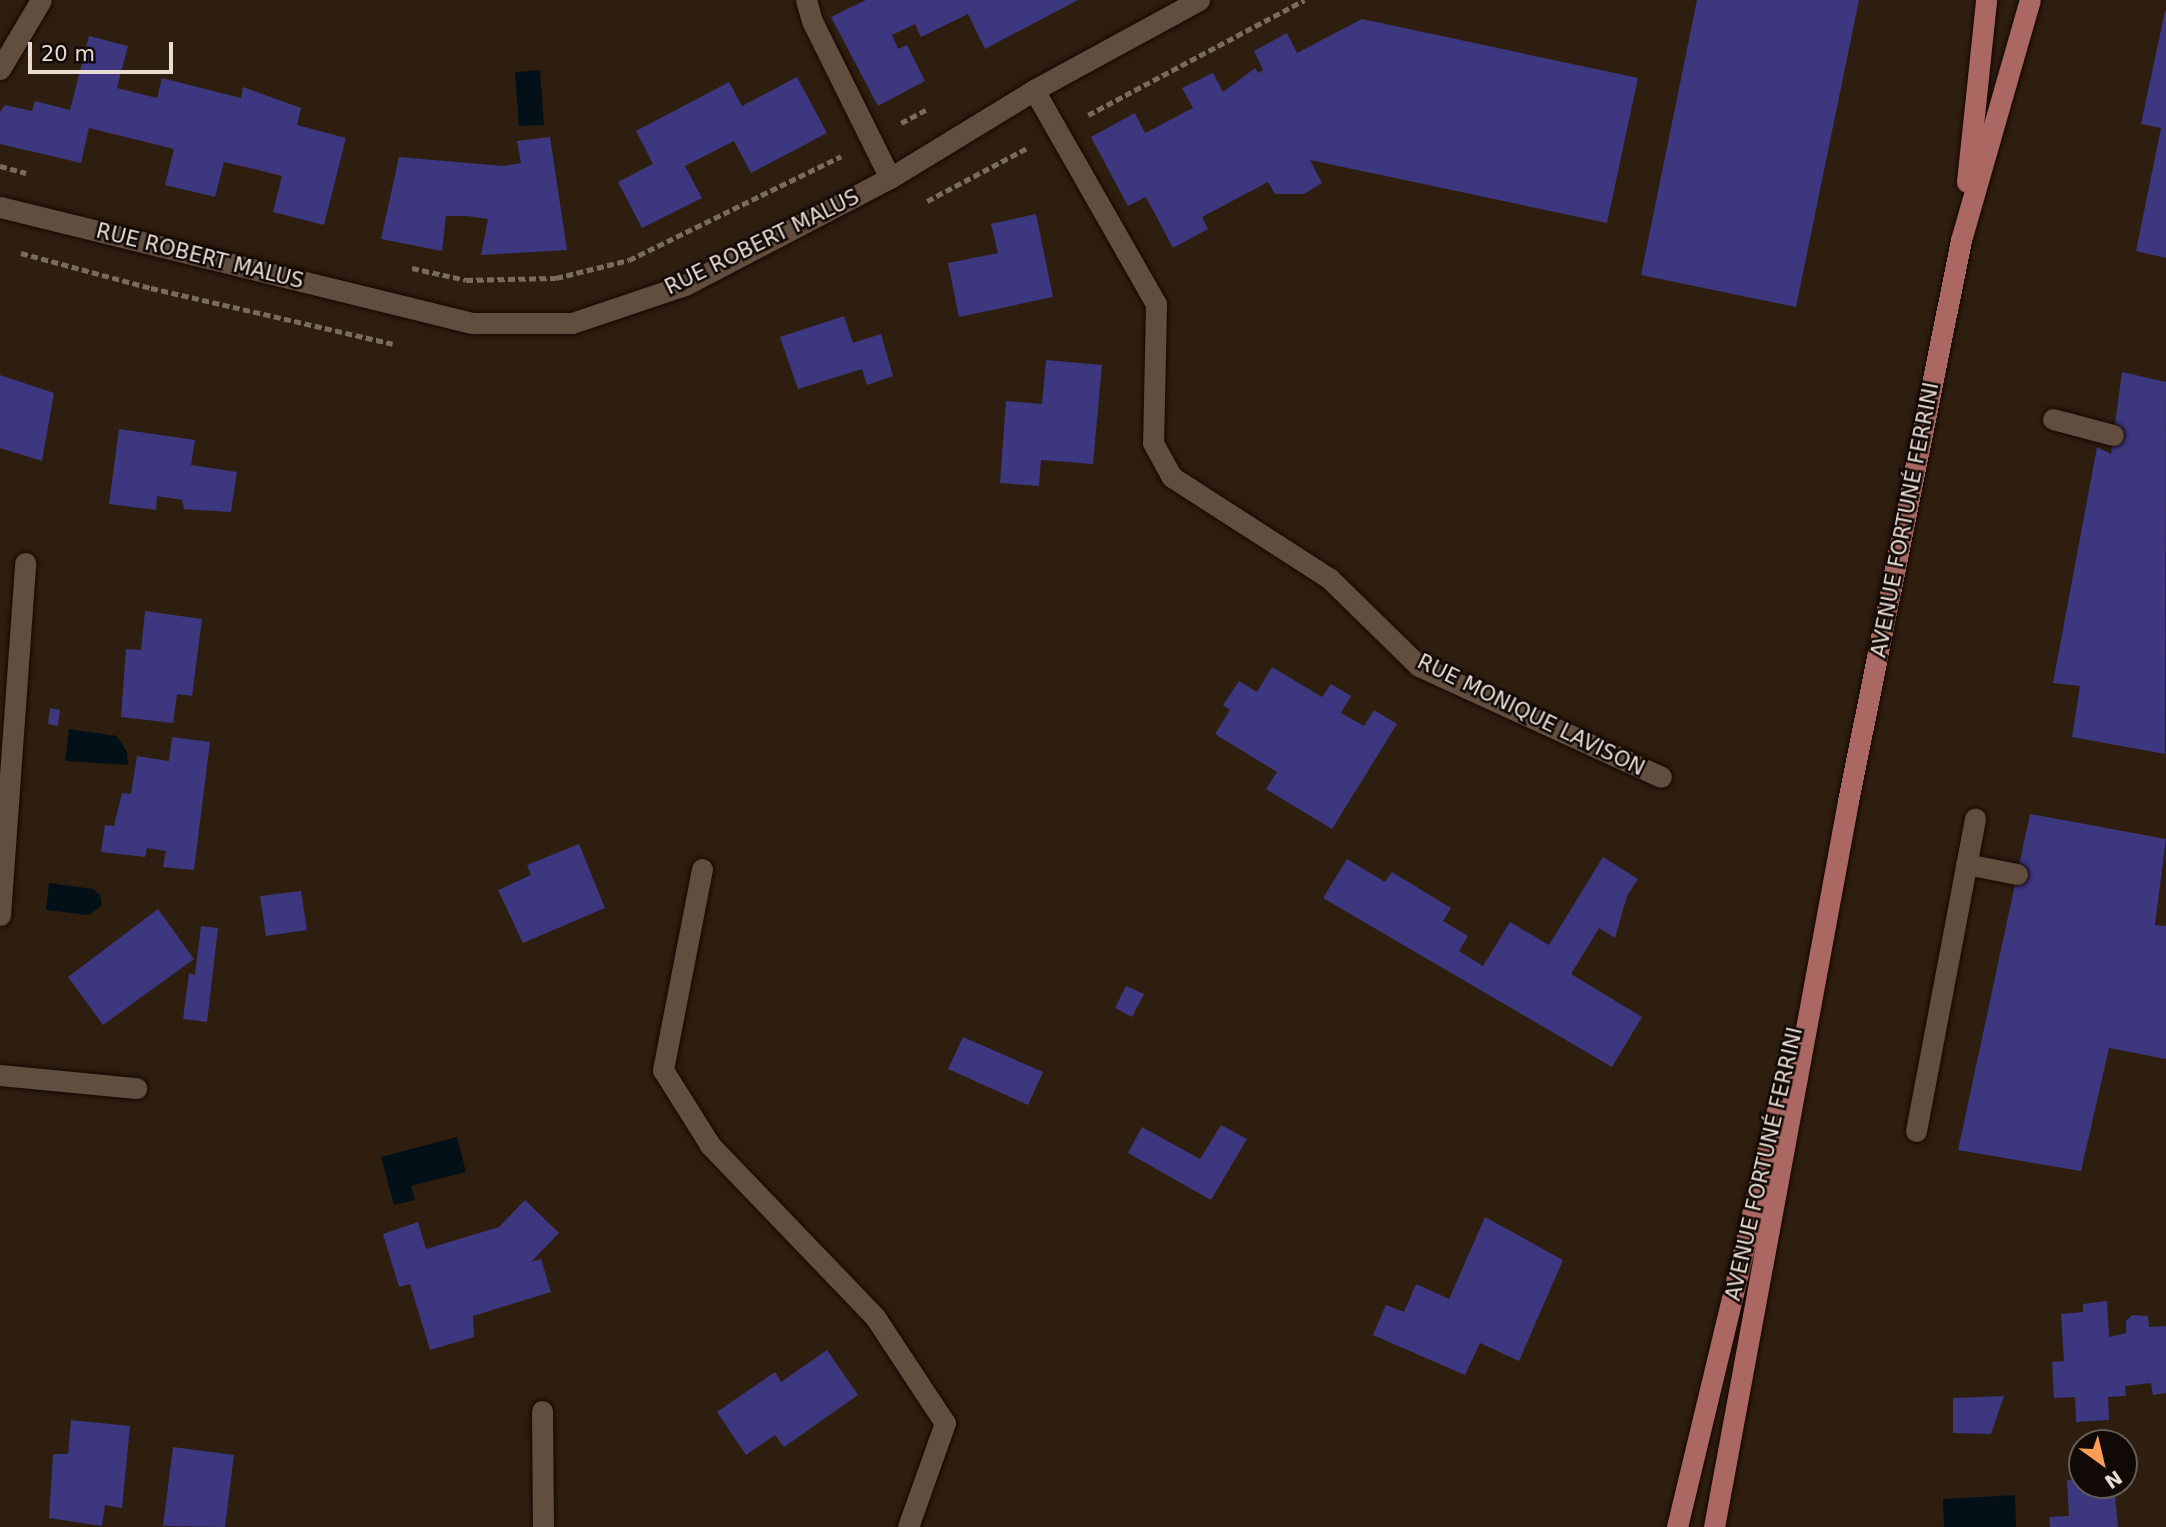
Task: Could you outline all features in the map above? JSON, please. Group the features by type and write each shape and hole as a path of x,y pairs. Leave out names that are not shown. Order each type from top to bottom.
{"main road":[{"name":"AVENUE FORTUNÉ FERRINI","path":"1961,240 1986,0"},
{"name":"AVENUE FORTUNÉ FERRINI","path":"1714,1527 1848,801 1961,240 2030,0"},
{"name":"AVENUE FORTUNÉ FERRINI","path":"1676,1527 1848,801"}],"street":[{"path":"0,69 41,0"},
{"path":"806,0 812,21 890,178"},
{"name":"RUE ROBERT MALUS","path":"0,207 471,323 572,323 685,285 890,178 1034,90 1199,0"},
{"name":"RUE MONIQUE LAVISON","path":"1034,90 1156,304 1153,443 1172,477 1329,578 1419,666 1661,777"},
{"path":"2053,419 2113,435"},
{"path":"0,915 25,563"},
{"path":"1916,1131 1975,818"},
{"path":"1966,864 2017,874"},
{"path":"702,869 663,1070 710,1145 875,1317 944,1423 908,1527"},
{"path":"0,1075 136,1088"},
{"path":"542,1411 543,1527"}],"path":[{"path":"1075,122 1304,0"},
{"path":"402,266 466,280 556,278 629,260 850,151"},
{"path":"0,166 38,176"}],"shaded area":[{"path":"540,70 544,125 519,126 515,72"},
{"path":"69,729 117,736 127,752 128,765 65,761"},
{"path":"49,883 93,889 100,895 102,905 89,915 46,910"},
{"path":"457,1137 466,1172 411,1186 415,1200 394,1205 381,1157"},
{"path":"2015,1495 2016,1527 1944,1527 1943,1499"}],"building":[{"path":"866,0 1078,0 985,49 968,14 921,37 915,24 892,35 898,49 907,45 925,81 878,106 831,17"},
{"path":"1697,0 1859,0 1796,307 1641,275"},
{"path":"2165,11 2166,258 2136,251 2161,128 2141,124"},
{"path":"1362,19 1638,78 1607,223 1310,160 1322,183 1304,194 1275,194 1268,182 1202,217 1208,229 1173,248 1146,197 1128,206 1091,137 1135,113 1145,133 1193,108 1182,88 1213,73 1223,92 1255,68 1258,73 1263,70 1254,51 1287,33 1297,53"},
{"path":"89,36 128,46 117,88 157,98 162,78 241,98 243,87 301,108 297,125 346,138 324,225 273,212 282,176 224,162 215,197 165,185 174,149 89,128 81,163 0,144 0,112 5,105 32,111 35,101 70,110"},
{"path":"797,77 827,133 751,173 734,141 685,166 702,198 642,228 618,182 653,164 636,131 729,82 742,106"},
{"path":"550,137 567,250 481,255 488,219 467,216 446,216 442,251 381,239 399,157 503,166 521,163 517,141"},
{"path":"1036,214 1053,297 959,317 948,263 998,253 991,224"},
{"path":"844,316 853,343 881,334 893,376 867,385 862,369 798,389 780,337"},
{"path":"1046,360 1102,365 1093,464 1041,460 1039,486 1000,483 1006,401 1042,404"},
{"path":"2122,372 2166,382 2165,754 2072,737 2080,686 2053,683 2097,447 2111,454"},
{"path":"0,375 54,393 42,461 0,448"},
{"path":"119,429 195,440 191,465 237,472 231,512 184,509 182,500 157,496 156,510 109,504"},
{"path":"145,611 202,619 192,696 177,694 173,723 121,717 126,649 141,650"},
{"path":"1272,667 1322,697 1331,684 1351,696 1341,713 1364,726 1374,710 1397,724 1332,829 1266,789 1277,772 1215,734 1230,710 1223,705 1239,681 1257,692"},
{"path":"50,708 60,710 58,726 48,724"},
{"path":"172,737 210,742 194,870 163,867 166,851 147,848 145,857 101,852 105,825 114,826 122,793 131,794 137,756 169,761"},
{"path":"2030,814 2166,839 2155,925 2166,926 2166,1059 2109,1048 2081,1171 1958,1150"},
{"path":"579,844 605,908 523,943 498,890 531,875 527,865"},
{"path":"1603,857 1638,879 1627,896 1615,938 1599,928 1571,974 1642,1017 1612,1067 1323,898 1347,859 1385,882 1392,872 1451,908 1443,921 1468,936 1459,951 1483,966 1510,922 1549,945"},
{"path":"301,891 307,930 266,936 260,896"},
{"path":"158,909 194,959 103,1025 68,977"},
{"path":"201,926 218,928 207,1022 183,1019 189,973 195,975"},
{"path":"1126,986 1144,994 1132,1017 1115,1008"},
{"path":"963,1037 1043,1072 1028,1105 948,1069"},
{"path":"1221,1125 1247,1139 1211,1200 1128,1153 1142,1127 1200,1159"},
{"path":"525,1200 559,1233 531,1262 541,1259 551,1292 473,1316 474,1337 430,1350 410,1284 399,1287 383,1234 418,1222 426,1249 499,1227"},
{"path":"1485,1217 1563,1260 1519,1361 1480,1343 1465,1375 1373,1335 1386,1305 1404,1312 1416,1284 1449,1299"},
{"path":"2107,1301 2109,1337 2126,1333 2126,1321 2132,1315 2148,1316 2149,1327 2166,1326 2166,1393 2153,1395 2151,1383 2125,1386 2126,1396 2108,1397 2109,1420 2076,1422 2075,1397 2054,1398 2052,1362 2064,1361 2061,1314 2083,1312 2083,1304"},
{"path":"827,1350 858,1395 784,1447 775,1435 746,1455 717,1412 775,1372 781,1382"},
{"path":"2004,1396 1991,1434 1953,1433 1953,1398"},
{"path":"71,1420 130,1426 122,1508 105,1505 102,1526 49,1518 53,1454 68,1454"},
{"path":"173,1447 234,1455 225,1527 163,1526"},
{"path":"2068,1499 2115,1499 2118,1527 2050,1527 2049,1517 2069,1516"}]}
